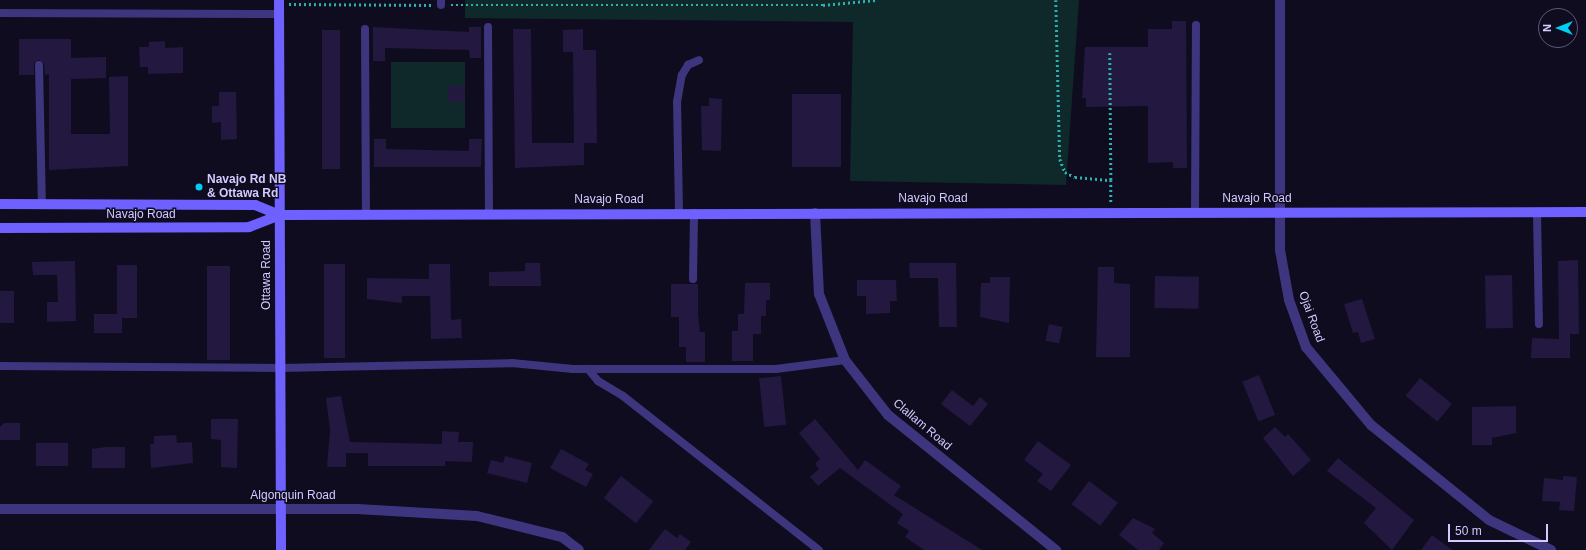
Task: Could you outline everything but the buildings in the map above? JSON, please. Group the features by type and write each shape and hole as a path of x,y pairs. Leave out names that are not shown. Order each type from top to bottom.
{"main road":[{"name":"Ottawa Road","path":"279,6 281,550"},
{"name":"Navajo Road","path":"0,204 255,205 280,215"},
{"name":"Navajo Road","path":"0,228 249,227 280,215 366,214 815,212 1586,212"}],"street":[{"name":"Ojai Road","path":"1280,0 1280,250 1289,300 1306,347 1371,425 1489,520 1551,550"},
{"name":"Clallam Road","path":"815,212 819,294 845,360 888,415 1056,550"},
{"name":"Algonquin Road","path":"0,509 281,509 477,516 562,537 579,550"}],"lane":[{"path":"0,14 279,6"},
{"path":"1195,212 1196,25"},
{"path":"488,27 489,214"},
{"path":"365,29 366,214"},
{"path":"679,213 677,102 682,75 688,66 699,60"},
{"path":"39,65 42,204"},
{"path":"1537,212 1539,324"},
{"path":"693,279 694,213"},
{"path":"0,366 280,368 512,363 588,369 776,368 845,360"},
{"path":"588,369 598,381 623,396 819,550"}],"path":[{"path":"279,6 441,2 823,5 876,0"},
{"path":"1056,0 1060,159 1065,172 1075,177 1111,180"},
{"path":"1110,53 1111,212"}],"green space":[{"path":"465,0 1079,0 1066,185 850,181 853,22 465,18"},
{"path":"391,62 465,62 465,128 391,128"}],"place":[{"name":"Navajo Rd NB & Ottawa Rd","path":"199,187"}]}
